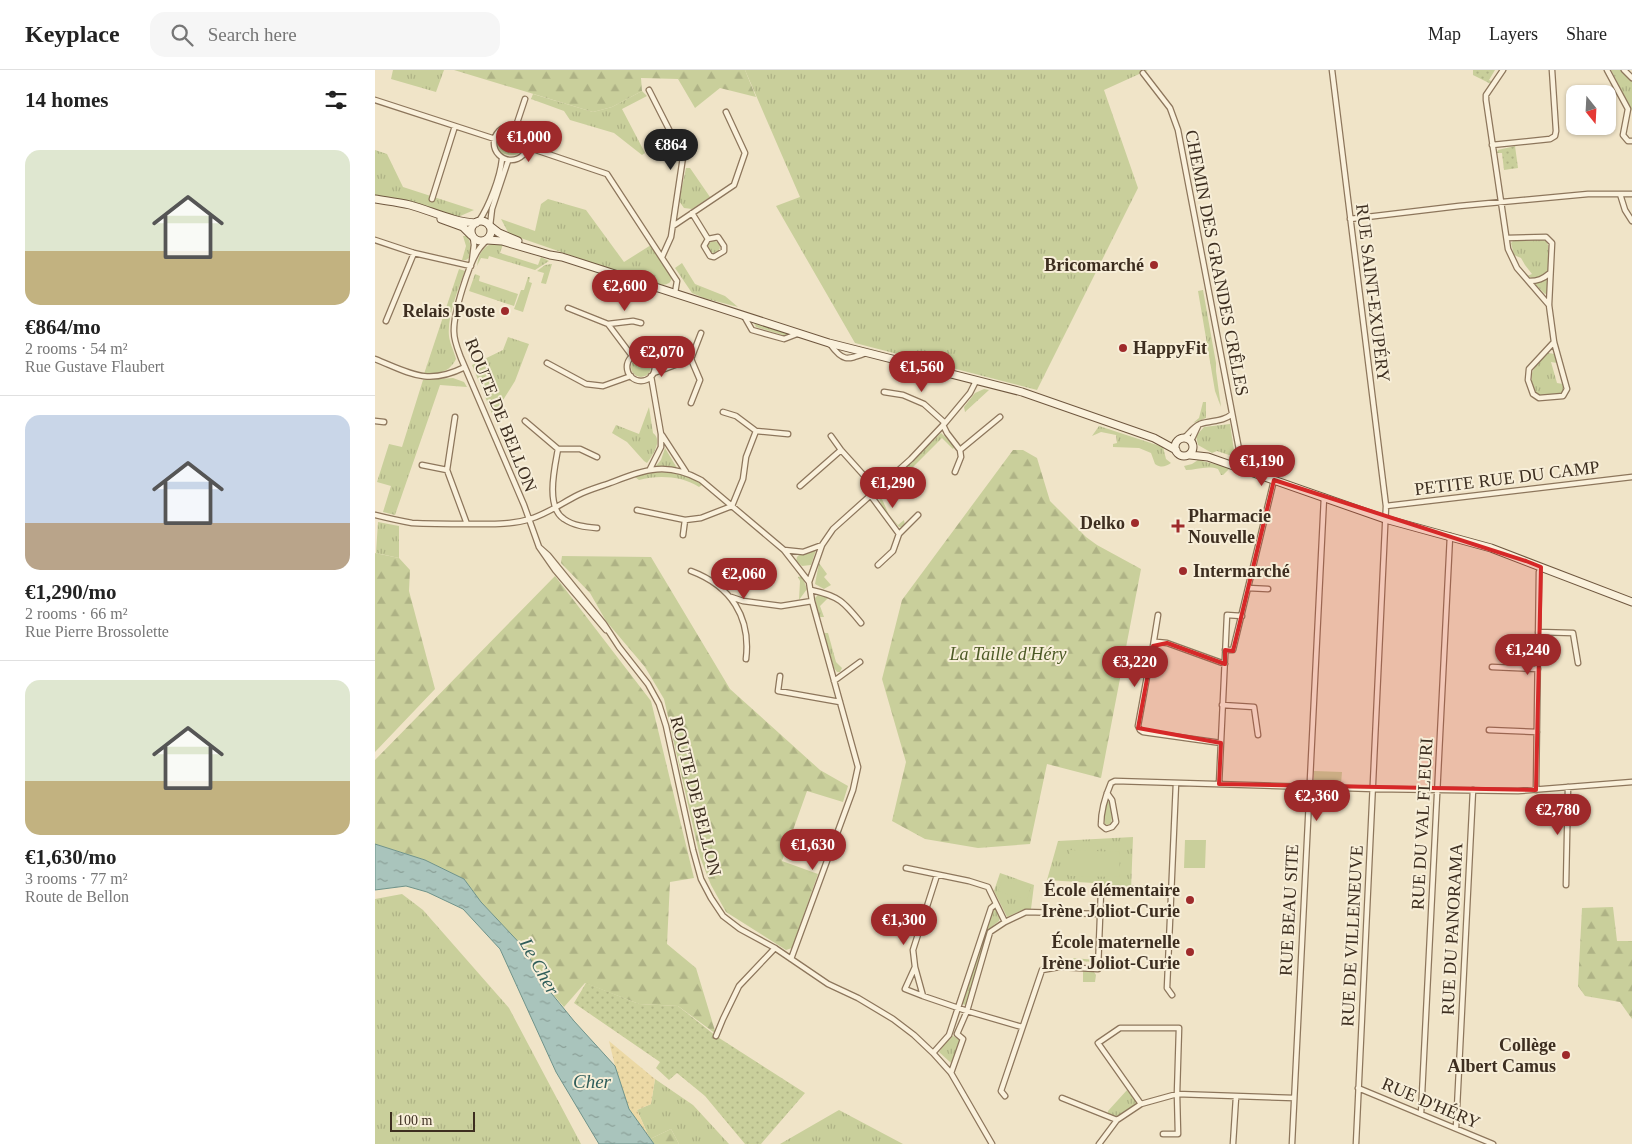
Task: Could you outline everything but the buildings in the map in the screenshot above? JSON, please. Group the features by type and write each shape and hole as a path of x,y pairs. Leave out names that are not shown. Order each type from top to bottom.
{"main road":[{"path":"377,199 386,199 410,205 465,222 485,222 503,236 562,257 829,343 1022,392 1154,438 1183,456 1190,454 1208,457 1385,519 1491,548 1632,602"},
{"path":"377,199 463,227 481,242 487,240 502,241 562,257"},
{"path":"472,236 472,228 477,222"},
{"path":"487,240 491,235 490,226"},
{"path":"1154,438 1187,442 1208,457"},
{"path":"1176,450 1176,445 1187,442"},
{"path":"1187,442 1193,451 1190,454"}],"street":[{"name":"RUE SAINT-EXUPÉRY","path":"1332,70 1386,506 1385,519"},
{"path":"1503,70 1486,96 1508,248 1517,268 1549,305"},
{"path":"1493,145 1550,139 1555,136 1552,70"},
{"path":"1607,70 1628,109 1623,135 1628,141 1632,141"},
{"path":"1624,70 1632,78"},
{"name":"CHEMIN DES GRANDES CRÊLES","path":"1143,73 1170,108 1178,130 1242,465 1241,468"},
{"path":"649,90 683,157 671,237 662,257"},
{"path":"516,126 525,99"},
{"path":"375,100 495,139"},
{"path":"673,226 735,185 745,153 727,112"},
{"path":"432,199 455,126"},
{"path":"477,222 487,207 501,168 502,159 494,147 498,130 507,126 516,126 524,130 528,140 527,148 523,155 509,161 502,159"},
{"path":"527,148 607,174 677,281 675,293"},
{"path":"490,226 492,209 509,161"},
{"path":"1350,219 1459,206 1588,194 1632,194"},
{"path":"1620,194 1625,210 1632,221"},
{"path":"692,213 708,239"},
{"name":"ROUTE DE BELLON","path":"472,236 474,245 471,264 457,308 453,330 465,368 539,547 548,555 604,624 648,684 659,704 666,726 693,850 701,879 711,898 723,916 740,929 775,948 828,984 858,998 893,1019 913,1035 951,1073 992,1144"},
{"path":"718,237 724,246 724,251 714,257 710,256 704,246 708,239 718,237"},
{"path":"1507,238 1546,237 1552,243 1549,305 1554,342 1567,390 1563,396 1539,398 1533,394 1528,380 1529,369 1554,342"},
{"path":"375,240 414,252 471,264"},
{"name":"ROUTE DE BELLON","path":"471,264 478,250 487,240"},
{"path":"386,321 414,252"},
{"path":"1529,281 1543,279 1551,273"},
{"path":"568,308 608,324 633,321 641,323"},
{"path":"608,324 631,356"},
{"path":"691,403 700,380 691,360 701,333"},
{"path":"650,469 661,447 661,434 652,374 655,363 650,355 640,353 631,356 627,364 627,369 631,376 642,381 652,374 691,360"},
{"path":"375,359 417,376 434,377 465,368"},
{"path":"547,363 586,384 603,386 631,376"},
{"path":"809,582 822,545 833,529 911,459 944,424 969,393 975,381"},
{"path":"884,392 903,396 924,404 944,424 947,433 960,450 961,457 955,472"},
{"path":"723,412 736,416 756,431 788,434"},
{"path":"1187,442 1198,425 1212,421 1222,421 1232,414"},
{"path":"455,417 447,470 467,524"},
{"path":"960,450 1000,417"},
{"path":"375,421 384,422"},
{"path":"525,421 558,448 580,449 597,457"},
{"path":"637,510 685,520 701,518 732,506 743,480 747,458 756,431"},
{"path":"661,434 686,472"},
{"path":"831,436 877,490"},
{"path":"558,448 552,489 556,508 562,518 579,526 597,528"},
{"path":"800,486 841,450"},
{"path":"423,465 447,470"},
{"path":"375,515 411,522 505,523 529,519 556,508 578,495 650,469 686,472 701,480 783,550 809,582 812,601 858,767 853,790 791,958"},
{"name":"PETITE RUE DU CAMP","path":"1386,506 1632,476"},
{"path":"1225,650 1233,650 1274,480"},
{"path":"871,496 899,534"},
{"name":"RUE BEAU SITE","path":"1292,1144 1324,497"},
{"path":"877,565 893,551 899,534 918,515"},
{"path":"1240,518 1265,520"},
{"name":"RUE DE VILLENEUVE","path":"1356,1144 1385,519"},
{"path":"683,535 685,520"},
{"name":"RUE DU VAL FLEURI","path":"1421,1114 1450,536"},
{"path":"783,550 803,552 822,545"},
{"path":"1537,790 1539,572 1541,567"},
{"path":"691,571 704,576 731,597 740,611 748,644 746,660"},
{"path":"1248,588 1268,588"},
{"path":"811,590 828,594 845,604 861,623"},
{"path":"731,597 743,601 781,606 812,601"},
{"path":"740,611 743,601"},
{"path":"1158,615 1138,726 1140,730 1221,743"},
{"path":"1219,784 1227,615 1242,616"},
{"path":"1538,632 1573,633 1578,663"},
{"path":"1153,646 1157,642 1167,642 1225,664"},
{"path":"834,681 860,662"},
{"path":"1491,667 1538,669"},
{"path":"780,676 778,691 840,702"},
{"path":"1222,705 1254,707 1258,735"},
{"path":"1489,730 1537,732"},
{"path":"1107,793 1112,800 1116,822 1112,828 1106,828 1101,825 1101,817 1107,793 1111,783 1124,780 1309,787 1473,790 1537,790 1632,782"},
{"path":"1172,995 1167,988 1176,783"},
{"path":"1566,885 1568,787"},
{"name":"RUE DU PANORAMA","path":"1456,1128 1473,790"},
{"path":"906,868 969,881 988,887 1005,922"},
{"path":"923,996 915,968 913,950 937,874"},
{"path":"1133,889 1171,890"},
{"path":"1005,1096 1001,1091 1042,970 1059,967 1098,969 1101,891"},
{"path":"933,1053 950,1031 991,908 996,904"},
{"path":"957,1034 967,1011 990,932 1026,912 1101,914"},
{"path":"716,1036 739,986 775,948"},
{"path":"915,968 905,989 967,1011 1023,1027"},
{"path":"1141,1104 1098,1043 1120,1028 1179,1028 1178,1134 1163,1134"},
{"path":"950,1031 963,1039 951,1073"},
{"name":"RUE D'HÉRY","path":"1358,1088 1493,1144"},
{"path":"1099,1144 1117,1120 1141,1104 1177,1094 1294,1098"},
{"path":"1233,1144 1236,1097"},
{"path":"1062,1098 1117,1120"}],"highlighted area":[{"path":"1274,480 1526,561 1541,567 1536,790 1219,784 1221,743 1138,728 1153,646 1167,643 1225,664 1225,650 1233,651"}],"green space":[{"path":"393,70 444,70 436,92 391,79"},
{"path":"454,70 745,70 756,97 720,88 695,108 678,79 641,78 642,91 612,107 593,112"},
{"path":"745,70 1148,70 1104,90 1138,188 1037,390 855,343 776,206 800,197"},
{"path":"1473,70 1495,70 1489,80 1493,82 1491,84 1473,75"},
{"path":"1611,70 1621,70 1632,81 1632,111"},
{"path":"642,91 647,96 622,109 645,153 642,155 614,133 570,120 564,111 531,99 533,94 593,112 612,107"},
{"path":"509,134 518,137 524,146 520,153 511,155 501,153 496,143 499,136"},
{"path":"1515,146 1518,168 1504,170 1502,153 1497,153 1498,150"},
{"path":"375,150 387,154 403,187 474,210 458,217 375,195"},
{"path":"686,168 690,168 710,197 692,209 684,208 679,201"},
{"path":"548,199 586,210 624,262 651,245 672,277 670,282 663,285 619,272 509,234 501,219 535,231 541,204"},
{"path":"463,236 468,236 471,247 469,258 466,260 462,260 466,246"},
{"path":"712,241 716,241 720,247 716,253 712,253 708,249 708,245"},
{"path":"1513,241 1546,241 1548,245 1548,270 1539,278 1527,276 1532,274 1521,258 1514,255 1511,243"},
{"path":"494,243 503,244 500,253 538,265 541,257 549,261 535,270 489,256 488,259 481,258 477,266 482,252 487,246"},
{"path":"682,263 695,284 725,296 738,307 692,293 675,268"},
{"path":"552,264 546,284 541,283 544,273 537,271 545,265"},
{"path":"459,269 465,271 454,303 449,328 456,359 450,368 446,370 439,373 424,374"},
{"path":"475,274 480,276 479,281 518,294 514,306 469,291"},
{"path":"528,277 530,277 529,282 532,283 523,312 514,309 521,290 524,290"},
{"path":"1547,278 1548,293 1545,294 1534,283"},
{"path":"1203,290 1216,363 1221,407 1215,391 1198,291"},
{"path":"754,323 790,334 786,336 756,327"},
{"path":"508,337 529,344 515,381 493,416 472,365 503,350"},
{"path":"1548,353 1554,354 1557,363 1551,362 1557,383 1563,384 1563,392 1543,396 1537,395 1532,381 1533,371"},
{"path":"637,357 645,357 651,363 651,371 645,377 637,377 631,371 631,363"},
{"path":"453,378 464,382 467,387 440,385 395,515 383,512 391,486 377,482 389,444 402,447 423,380"},
{"path":"984,389 989,390 965,412 964,407 975,393"},
{"path":"1203,402 1206,402 1206,418 1193,423 1199,418"},
{"path":"649,407 653,433 656,436 657,443 647,463 627,442 612,433 616,425 639,434"},
{"path":"1230,424 1235,457 1217,451 1212,453 1198,445 1196,436 1204,427"},
{"path":"1099,426 1163,447 1166,459 1171,463 1159,466 1155,464 1151,453 1139,448 1113,447 1113,444 1117,443 1116,435 1101,432 1092,436"},
{"path":"941,433 955,446 953,449 942,438 897,483 896,477"},
{"path":"665,448 677,468 656,466 661,460"},
{"name":"La Taille d'Héry","path":"1013,450 1023,450 1037,458 1050,501 1086,537 1141,569 1101,778 1047,764 1030,844 978,848 925,839 892,821 906,762 882,679 902,600"},
{"path":"1198,460 1230,468 1223,475 1221,475 1218,469 1214,468 1186,470 1184,466"},
{"path":"652,472 679,474 691,478 702,485 699,487 692,483 670,478 654,477 639,480 635,477"},
{"path":"882,491 885,493 882,499 889,515 898,525 904,520 905,525 903,527 899,527 889,516 884,509 879,496"},
{"path":"378,522 399,526 399,558 376,553"},
{"path":"816,550 811,565 802,566 796,561 799,555"},
{"path":"375,553 399,558 410,570 409,591 435,689 375,752"},
{"path":"562,556 651,557 730,689 820,770 848,786 843,802 807,791 782,861 818,874 792,948 786,950 726,912 711,885 700,857 664,699 645,667 606,621 590,593 561,563"},
{"path":"819,563 827,574 824,577 831,585 824,589 815,584"},
{"path":"555,576 651,701 694,878 670,882 667,944 696,968 716,1034 678,1006 639,1004 585,983 564,1007 539,978 527,951 481,902 464,879 425,860 375,844 375,760"},
{"path":"802,576 807,589 799,600 800,581 798,577"},
{"path":"819,594 829,597 820,606 824,617 819,617 815,598"},
{"path":"824,633 828,633 836,662 842,668 840,672 837,672 834,668"},
{"path":"1314,771 1342,772 1341,784 1317,783 1314,780"},
{"path":"1109,801 1112,818 1111,824 1107,825 1105,824 1104,810 1106,802"},
{"path":"1133,837 1131,891 1099,889 1098,895 1092,895 1093,883 1047,880 1058,841"},
{"path":"1185,840 1206,840 1205,868 1184,868"},
{"path":"1070,850 1120,852 1119,877 1070,876"},
{"path":"1000,873 1034,885 1031,909 1025,909 1007,917 994,891"},
{"path":"1003,877 1031,886 1027,900 998,891"},
{"path":"402,894 423,910 509,1008 581,1144 375,1144 375,899"},
{"path":"1613,907 1617,941 1632,941 1632,1019 1620,1002 1585,996 1578,986 1582,908"},
{"path":"993,909 996,910 1000,918 990,928 966,1005 962,1004"},
{"path":"1073,958 1096,960 1095,966 1093,966 1093,962 1081,961 1081,965 1073,965"},
{"path":"1083,971 1094,972 1096,975 1095,982 1083,982"},
{"path":"586,983 639,1004 678,1006 716,1036 805,1093 761,1144 745,1144 705,1096 677,1073 669,1080 656,1068 660,1062 574,1003"},
{"path":"951,1035 960,1040 954,1063 951,1063 939,1052"},
{"path":"655,1079 693,1105 729,1144 679,1144 671,1129 650,1139 637,1110 651,1104"},
{"path":"1127,1090 1136,1101 1136,1104 1117,1117 1108,1114 1108,1111"},
{"path":"839,1110 903,1144 780,1144"},
{"path":"671,1129 679,1144 654,1144 650,1139"}],"sand":[{"path":"609,1041 655,1079 651,1104 637,1110 650,1139 629,1109"}],"water":[{"name":"Cher","path":"375,844 425,860 464,879 481,902 527,951 539,978 574,1021 615,1066 629,1109 654,1144 599,1144 556,1072 500,949 463,909 427,892 406,886 375,890"}],"place":[{"name":"Bricomarché","path":"1154,265"},
{"name":"Relais Poste","path":"505,311"},
{"name":"HappyFit","path":"1123,348"},
{"name":"Delko","path":"1135,523"},
{"name":"Pharmacie Nouvelle","path":"1178,526"},
{"name":"Intermarché","path":"1183,571"},
{"name":"École élémentaire Irène Joliot-Curie","path":"1190,900"},
{"name":"École maternelle Irène Joliot-Curie","path":"1190,952"},
{"name":"Collège Albert Camus","path":"1566,1055"}],"water label":[{"name":"Le Cher","path":"540,966"}]}
